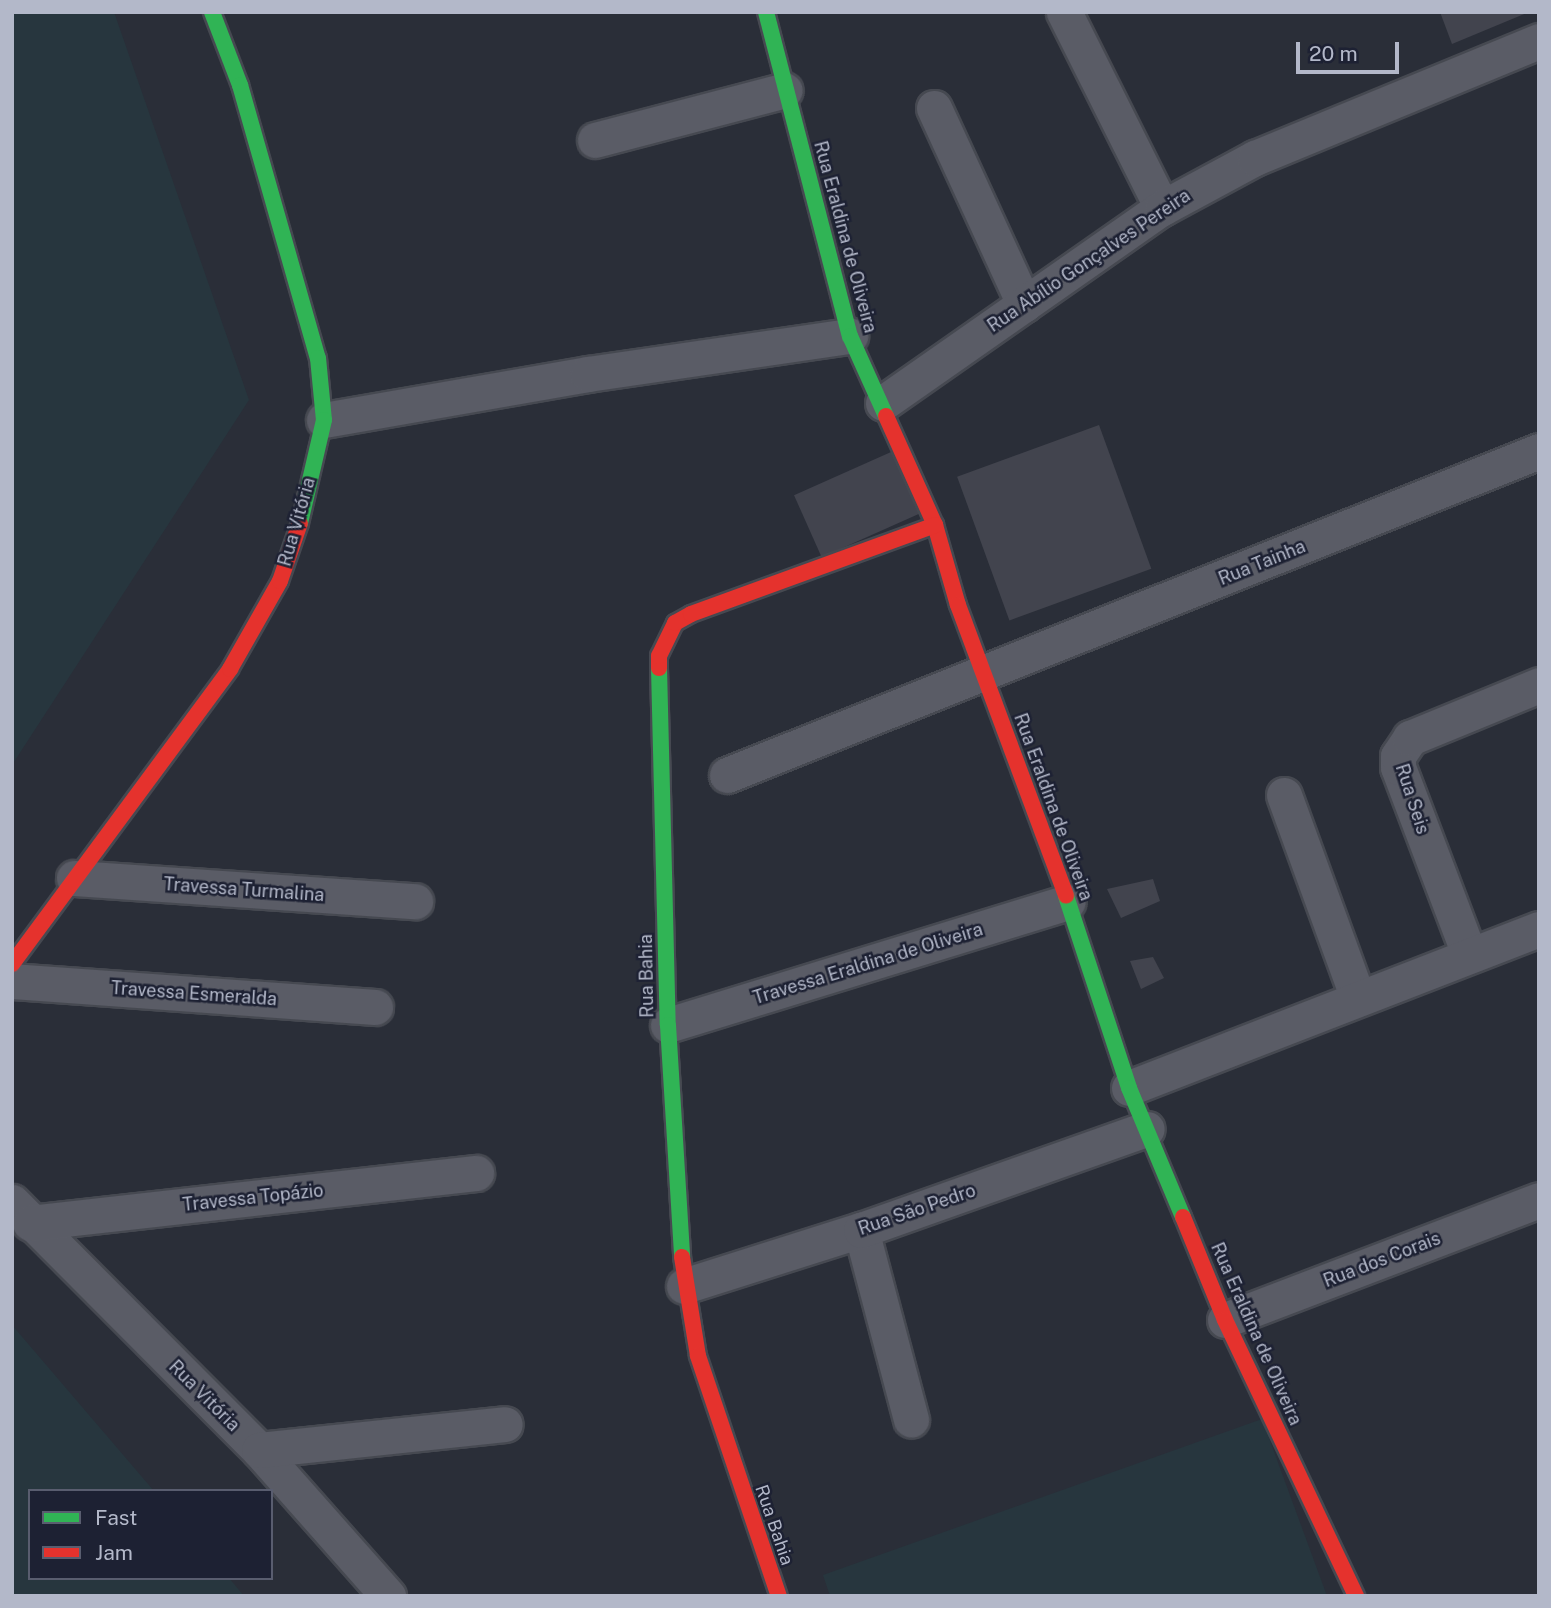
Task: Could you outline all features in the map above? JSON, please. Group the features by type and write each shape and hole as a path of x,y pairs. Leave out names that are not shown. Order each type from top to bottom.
{"street":[{"name":"Rua Vitória","path":"12,964 230,669 258,624 280,581 299,526 324,420 318,358 240,85 212,12"},
{"name":"Rua Eraldina de Oliveira","path":"766,12 850,336 883,402 935,525 985,676 1068,902 1129,1088 1225,1320 1356,1596"},
{"path":"1065,12 1162,208"},
{"name":"Rua Abílio Gonçalves Pereira","path":"883,402 1162,208 1255,158 1539,41"},
{"path":"595,140 785,90"},
{"path":"934,108 1024,304"},
{"path":"324,420 589,374 850,336"},
{"name":"Rua Tainha","path":"727,775 985,676 1539,452"},
{"name":"Rua Bahia","path":"779,1596 698,1356 684,1286 668,1025 659,656 665,637 675,623 691,614 935,525"},
{"name":"Rua Seis","path":"1469,954 1398,767 1398,756 1410,738 1539,685"},
{"path":"1284,795 1358,998"},
{"name":"Travessa Turmalina","path":"74,878 415,901"},
{"name":"Travessa Eraldina de Oliveira","path":"668,1025 1068,902"},
{"path":"1129,1088 1539,929"},
{"name":"Travessa Esmeralda","path":"12,981 376,1007"},
{"name":"Rua São Pedro","path":"684,1286 861,1230 1147,1129"},
{"name":"Travessa Topázio","path":"21,1213 476,1173"},
{"name":"Rua dos Corais","path":"1225,1320 1539,1200"},
{"name":"Rua Vitória","path":"21,1213 259,1450 388,1596"},
{"path":"861,1230 911,1419"},
{"path":"259,1450 505,1424"}],"shaded area":[{"path":"12,12 114,12 249,400 12,765"},
{"path":"12,1325 152,1489 28,1489 28,1580 231,1580 244,1596 12,1596"},
{"path":"1262,1419 1327,1596 830,1596 823,1575"}],"building":[{"path":"1440,12 1529,12 1452,44"},
{"path":"1099,425 1151,569 1009,620 957,477"},
{"path":"900,448 928,510 822,557 794,495"},
{"path":"1153,879 1160,901 1121,918 1107,889"},
{"path":"1153,957 1164,978 1141,989 1130,961"}],"traffic: fast":[{"path":"212,12 240,85 318,358 324,420 300,523"},
{"path":"766,12 850,336 886,416"},
{"path":"659,668 668,1025 682,1257"},
{"path":"1066,896 1129,1088 1183,1217"}],"traffic: jam":[{"path":"886,416 935,525 958,605 1066,896"},
{"path":"12,964 230,669 280,581 300,523"},
{"path":"659,668 659,656 675,623 691,614 935,525"},
{"path":"1183,1217 1225,1320 1356,1596"},
{"path":"682,1257 698,1356 779,1596"}]}
